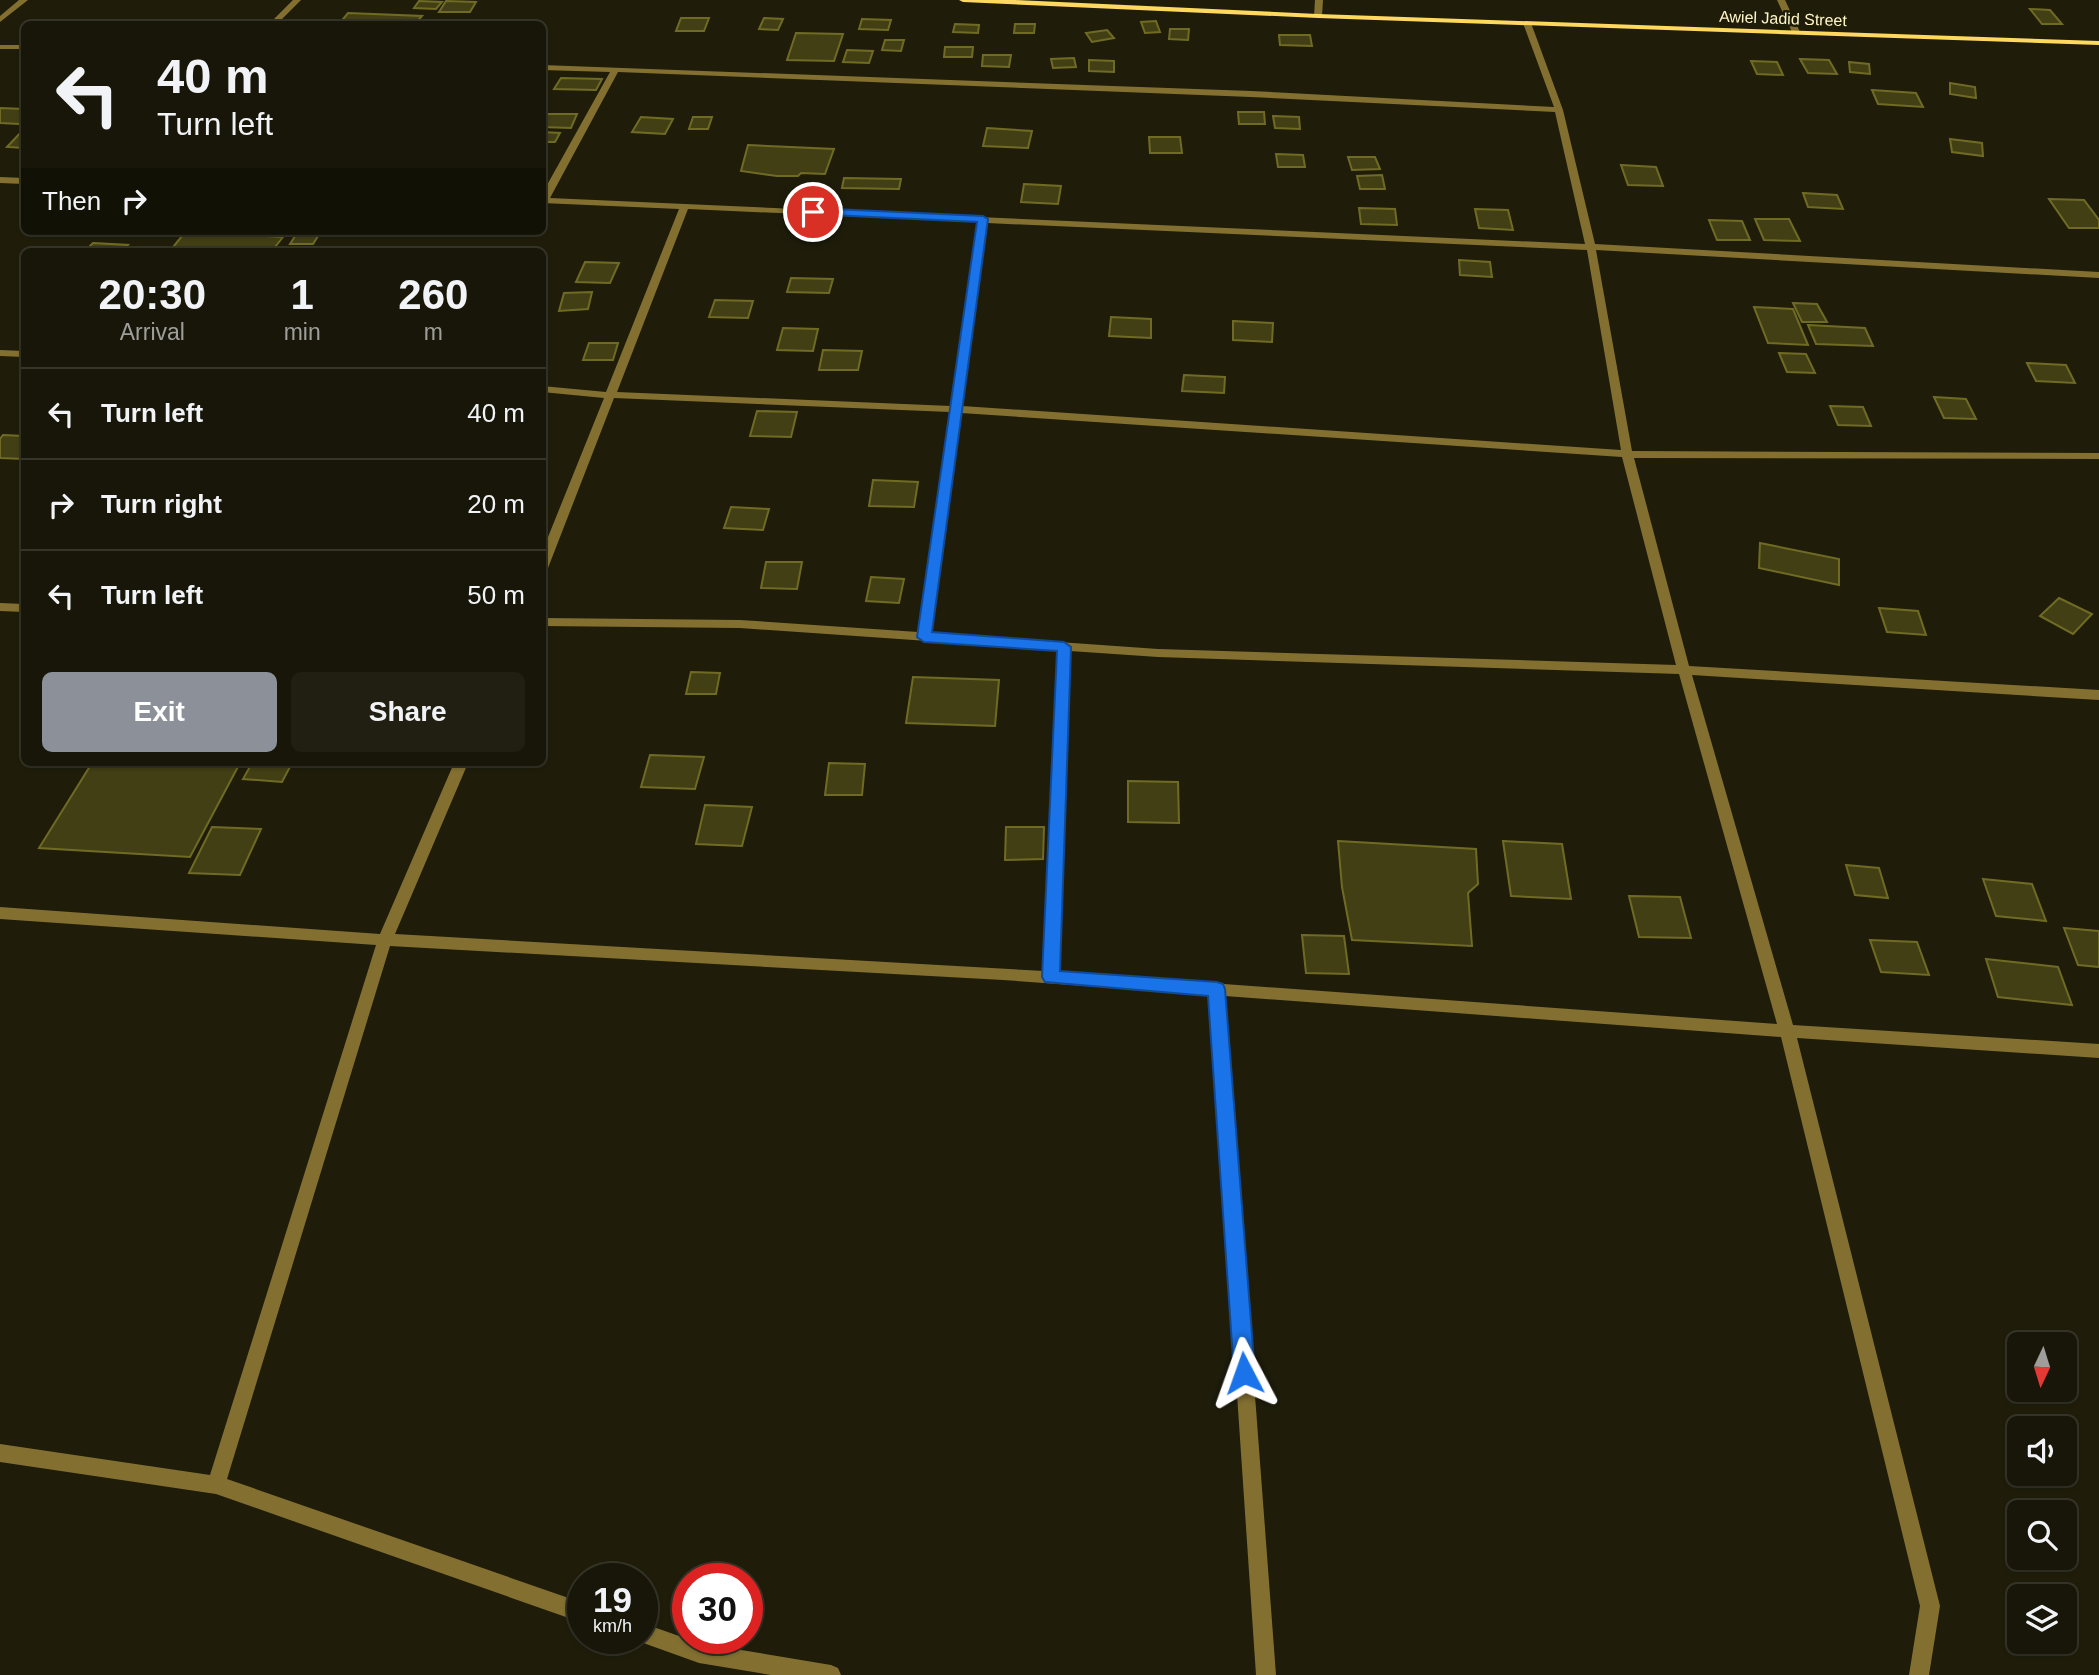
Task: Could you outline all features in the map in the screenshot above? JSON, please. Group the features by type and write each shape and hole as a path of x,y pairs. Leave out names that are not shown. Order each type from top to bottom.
{"street":[{"path":"0,20 24,0"},
{"path":"276,21 297,0"},
{"name":"Awiel Jadid Street","path":"963,0 1318,16 2099,43"},
{"path":"1318,0 1318,16"},
{"path":"1781,0 1796,32"},
{"path":"1527,23 1559,110 1591,247 1627,454 1684,670 1787,1031 1930,1606 1919,1675"},
{"path":"0,47 21,47"},
{"path":"546,67 1251,94 1559,110"},
{"path":"546,195 616,69"},
{"path":"0,180 21,181"},
{"path":"546,200 1591,247 2099,275"},
{"path":"546,558 685,206"},
{"path":"924,637 983,219"},
{"path":"0,353 21,354"},
{"path":"546,389 609,395 955,409 1627,454 2099,456"},
{"path":"0,607 21,608"},
{"path":"546,622 740,624 1158,653 1684,670 2099,695"},
{"path":"1051,977 1064,647"},
{"path":"216,1485 385,940 460,766"},
{"path":"0,913 385,940 1051,977 2099,1051"},
{"path":"1217,989 1266,1675"},
{"path":"0,1453 216,1485 567,1607"},
{"path":"658,1639 699,1653 831,1675"}],"building":[{"path":"419,1 442,2 436,9 414,8"},
{"path":"446,1 476,2 470,12 439,12"},
{"path":"2030,9 2050,10 2062,24 2042,24"},
{"path":"348,13 422,16 418,21 341,21"},
{"path":"681,18 709,18 704,31 676,31"},
{"path":"764,18 783,19 778,30 759,29"},
{"path":"862,19 891,20 888,30 859,29"},
{"path":"1156,21 1160,32 1145,33 1141,22"},
{"path":"955,24 979,25 978,33 953,32"},
{"path":"1015,24 1035,24 1034,33 1014,33"},
{"path":"1170,29 1189,29 1188,40 1169,39"},
{"path":"1107,30 1114,38 1092,42 1086,33"},
{"path":"796,33 843,34 834,61 787,60"},
{"path":"1279,35 1310,35 1312,46 1280,45"},
{"path":"885,40 904,40 901,51 882,50"},
{"path":"945,47 973,47 972,57 944,57"},
{"path":"847,50 873,51 869,63 843,62"},
{"path":"983,55 1011,55 1009,67 982,66"},
{"path":"1074,58 1076,67 1053,68 1051,59"},
{"path":"1800,59 1829,60 1837,74 1808,73"},
{"path":"1089,60 1114,61 1114,72 1089,71"},
{"path":"1751,61 1777,62 1783,75 1757,74"},
{"path":"1849,62 1869,64 1870,74 1850,72"},
{"path":"561,78 602,79 596,90 554,89"},
{"path":"1950,83 1975,87 1976,98 1950,94"},
{"path":"1872,90 1916,93 1923,107 1878,104"},
{"path":"0,108 21,109 19,124 0,123"},
{"path":"1238,112 1264,112 1265,124 1239,124"},
{"path":"547,114 577,114 571,128 546,127"},
{"path":"1273,116 1299,117 1300,129 1275,128"},
{"path":"641,117 673,119 665,134 632,132"},
{"path":"693,117 712,117 708,129 689,129"},
{"path":"987,128 1032,131 1028,148 983,146"},
{"path":"21,132 21,148 7,147"},
{"path":"546,132 560,133 555,142 546,142"},
{"path":"1149,137 1180,137 1182,153 1150,153"},
{"path":"1950,139 1982,143 1983,156 1952,152"},
{"path":"748,145 834,149 825,174 777,176 741,171"},
{"path":"1276,154 1303,155 1305,167 1278,167"},
{"path":"1348,157 1375,157 1380,169 1352,170"},
{"path":"1621,165 1656,167 1663,186 1628,185"},
{"path":"1382,175 1385,189 1360,189 1357,176"},
{"path":"844,178 901,179 899,189 842,188"},
{"path":"1024,184 1061,186 1058,204 1021,202"},
{"path":"1803,193 1837,195 1843,209 1808,207"},
{"path":"2049,199 2084,200 2099,220 2099,228 2069,228"},
{"path":"1359,208 1395,209 1397,225 1361,224"},
{"path":"1475,209 1508,210 1513,230 1479,228"},
{"path":"1755,219 1789,219 1800,241 1764,240"},
{"path":"1709,220 1742,221 1750,240 1717,240"},
{"path":"183,235 283,237 274,248 172,248"},
{"path":"296,235 319,235 313,244 290,244"},
{"path":"93,243 128,245 125,248 88,248"},
{"path":"1459,260 1490,262 1492,277 1460,275"},
{"path":"585,262 619,263 610,283 576,282"},
{"path":"791,278 833,279 829,293 787,292"},
{"path":"592,292 588,309 559,311 564,293"},
{"path":"715,300 753,301 748,318 709,317"},
{"path":"1793,303 1817,304 1827,322 1802,322"},
{"path":"1754,307 1793,309 1808,345 1768,343"},
{"path":"1111,317 1151,319 1151,338 1109,336"},
{"path":"1233,321 1273,323 1272,342 1233,340"},
{"path":"1808,325 1865,328 1873,346 1816,344"},
{"path":"783,328 818,329 813,351 777,350"},
{"path":"589,343 618,343 613,360 583,360"},
{"path":"823,350 862,351 858,370 819,370"},
{"path":"1779,353 1806,354 1815,373 1787,372"},
{"path":"2027,363 2066,365 2075,383 2036,381"},
{"path":"1184,375 1225,377 1224,393 1182,391"},
{"path":"1934,397 1966,399 1976,419 1944,418"},
{"path":"1830,406 1863,407 1871,426 1838,425"},
{"path":"757,411 797,412 791,437 750,436"},
{"path":"3,435 21,436 21,459 0,458 0,439"},
{"path":"873,480 918,482 914,507 869,506"},
{"path":"731,507 769,509 763,530 724,528"},
{"path":"1760,543 1839,559 1839,585 1759,568"},
{"path":"766,562 802,562 797,589 761,588"},
{"path":"871,577 904,579 899,603 866,601"},
{"path":"2059,598 2092,614 2073,634 2040,616"},
{"path":"1879,608 1918,611 1926,635 1887,632"},
{"path":"691,672 720,673 716,694 686,694"},
{"path":"913,677 999,680 995,726 906,723"},
{"path":"650,755 704,757 695,789 641,787"},
{"path":"829,763 865,764 862,795 825,795"},
{"path":"90,766 238,766 190,857 39,848"},
{"path":"250,766 290,766 282,782 243,779"},
{"path":"1128,781 1178,782 1179,823 1128,822"},
{"path":"705,805 752,807 742,846 696,844"},
{"path":"212,827 261,829 240,875 189,873"},
{"path":"1006,827 1044,827 1043,859 1005,860"},
{"path":"1338,841 1476,849 1478,884 1468,893 1472,946 1352,940 1342,887"},
{"path":"1503,841 1562,844 1571,899 1511,896"},
{"path":"1846,865 1879,868 1888,898 1855,895"},
{"path":"1983,879 2032,884 2046,921 1996,916"},
{"path":"1629,896 1680,897 1691,938 1639,937"},
{"path":"2064,928 2099,931 2099,967 2078,965"},
{"path":"1302,935 1344,936 1349,974 1306,973"},
{"path":"1870,940 1917,942 1929,975 1881,972"},
{"path":"1986,959 2058,967 2072,1005 1998,997"}],"route":[{"path":"813,212 983,219 924,637 1064,647 1051,977 1217,989 1244,1373"}]}
